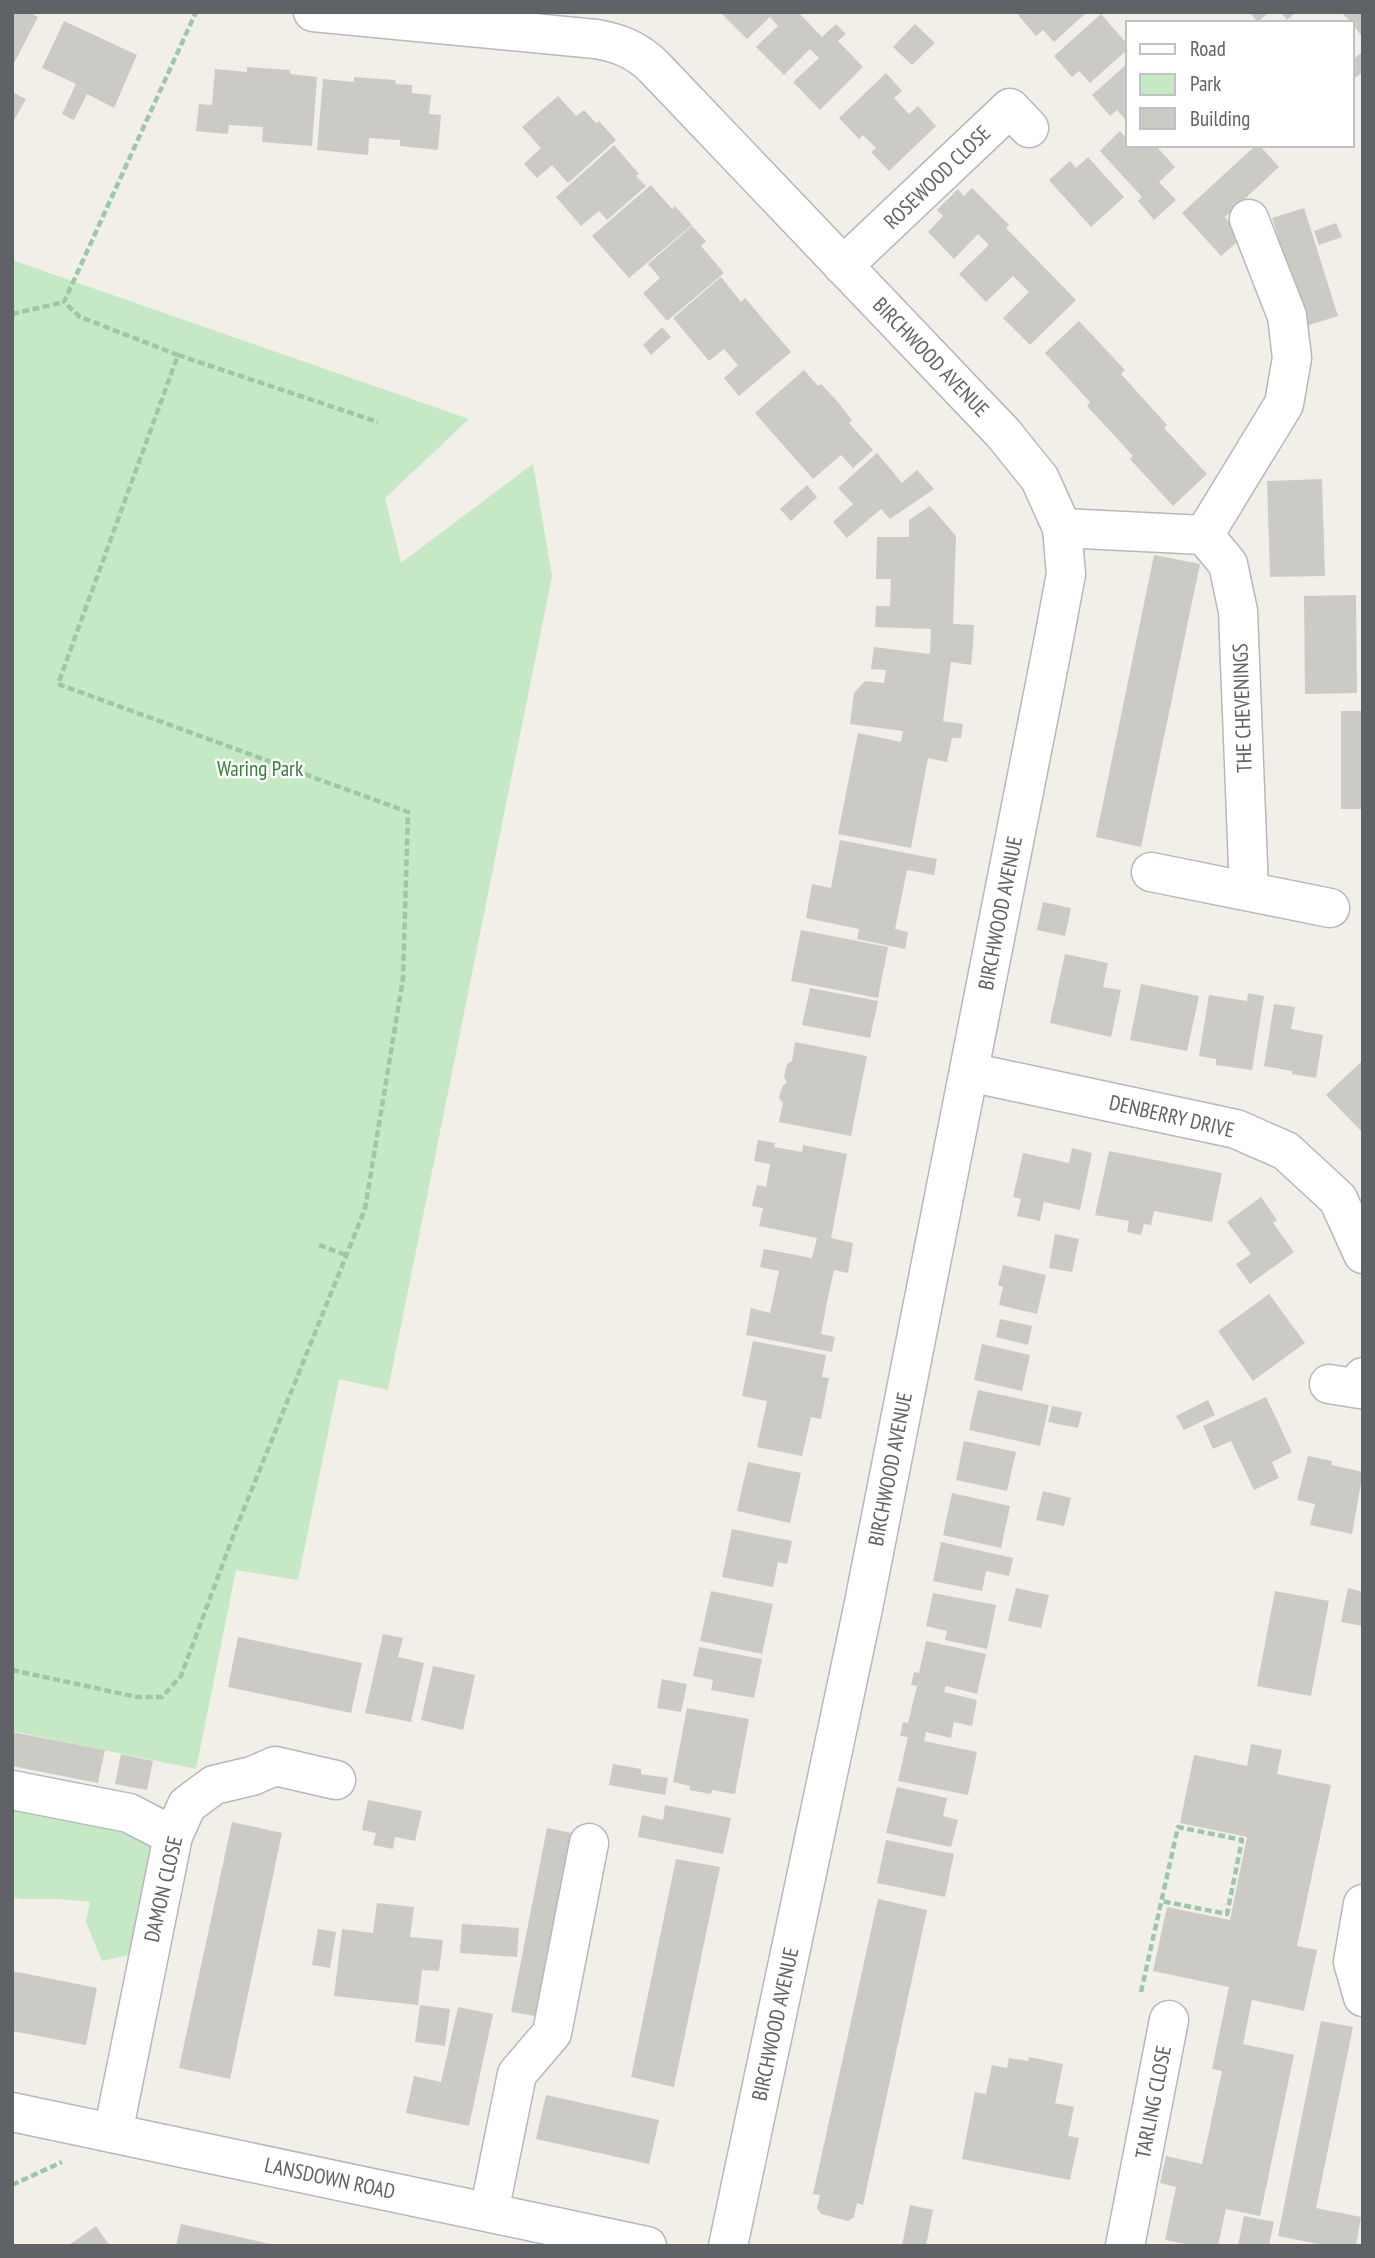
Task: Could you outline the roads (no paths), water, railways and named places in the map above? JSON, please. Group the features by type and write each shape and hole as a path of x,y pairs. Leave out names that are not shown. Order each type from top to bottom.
{"street":[{"name":"BIRCHWOOD AVENUE","path":"313,12 596,39 630,48 654,67 1003,433 1040,479 1062,528 1066,574 863,1608 728,2246"},
{"name":"ROSEWOOD CLOSE","path":"843,266 1010,108 1029,128"},
{"path":"1062,528 1204,535 1284,404 1292,358 1287,316 1248,219"},
{"name":"THE CHEVENINGS","path":"1204,535 1228,564 1238,611 1249,891"},
{"path":"1152,873 1330,908"},
{"name":"DENBERRY DRIVE","path":"969,1072 1236,1129 1286,1151 1338,1199 1363,1254"},
{"name":"DAMON CLOSE","path":"113,2133 173,1836 187,1805 214,1785 252,1776 275,1766 336,1780"},
{"path":"12,1790 129,1813 173,1836"},
{"path":"489,2212 517,2074 552,2033 589,1843"},
{"path":"1363,1904 1353,1962 1363,1997"},
{"name":"TARLING CLOSE","path":"1125,2246 1169,2020"},
{"name":"LANSDOWN ROAD","path":"12,2112 647,2246"}],"park label":[{"name":"Waring Park","path":"260,768"}]}
